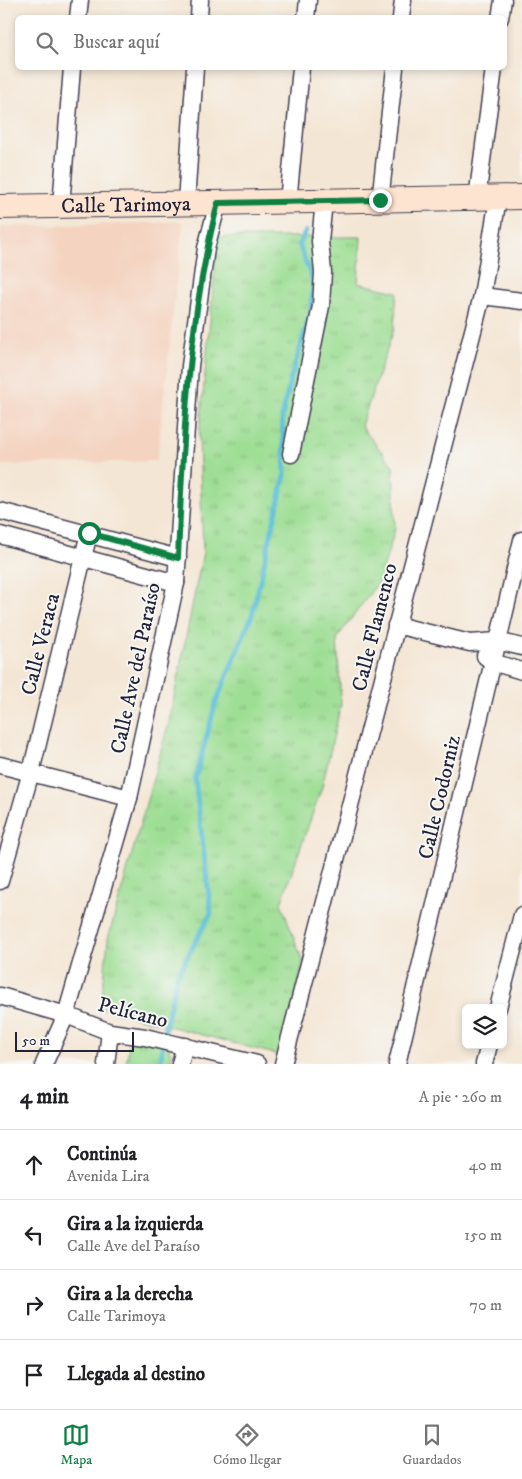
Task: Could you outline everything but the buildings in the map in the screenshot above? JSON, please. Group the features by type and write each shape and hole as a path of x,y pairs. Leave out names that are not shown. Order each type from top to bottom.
{"street":[{"path":"78,15 80,0"},
{"path":"199,15 200,0"},
{"path":"306,15 308,0"},
{"path":"401,15 403,0"},
{"path":"500,15 503,0"},
{"path":"61,206 72,70"},
{"path":"186,203 195,70"},
{"path":"288,202 301,70"},
{"path":"380,200 395,70"},
{"name":"Calle Flamenco","path":"282,1064 482,296 494,70"},
{"name":"Calle Tarimoya","path":"0,207 522,197"},
{"path":"291,454 321,306 323,272 320,241 324,201"},
{"name":"Calle Ave del Paraíso","path":"44,1064 66,1015 129,798 176,583 190,366 206,248 218,203"},
{"path":"482,296 522,301"},
{"path":"0,511 178,558"},
{"name":"Calle Veraca","path":"0,881 31,772 89,533"},
{"path":"0,535 176,583"},
{"name":"Calle Codorniz","path":"397,1064 522,540"},
{"path":"396,625 470,643 497,641 522,647"},
{"path":"470,643 492,662 522,671"},
{"path":"0,765 129,798"},
{"path":"499,1004 522,915"},
{"name":"Pelícano","path":"0,996 66,1015 110,1032 146,1037 258,1064"},
{"path":"106,1064 110,1032"},
{"path":"180,1064 184,1046"},
{"path":"484,1064 488,1049"}],"shaded area":[{"path":"183,222 157,461 0,465 0,227"}],"green space":[{"path":"218,237 361,237 358,283 397,292 394,329 361,426 393,466 395,529 380,580 337,638 341,704 322,787 281,903 303,962 282,1056 101,1008 108,939 169,722 203,552 199,437"},
{"path":"130,1039 168,1045 172,1058 171,1064 126,1064"}],"waterway":[{"path":"160,1064 165,1028 177,976 211,913 195,779 216,702 252,615 285,475 282,417 290,381 311,312 313,282 299,244 306,231"}],"route":[{"path":"89,533 178,558 190,366 206,248 218,203 380,200"}]}
